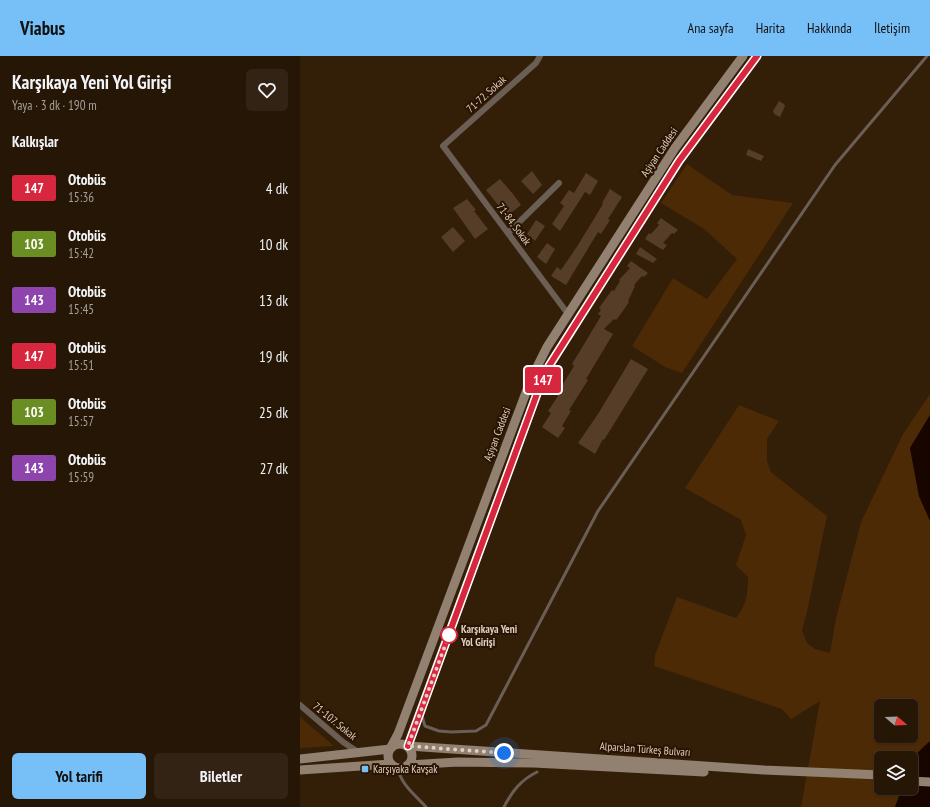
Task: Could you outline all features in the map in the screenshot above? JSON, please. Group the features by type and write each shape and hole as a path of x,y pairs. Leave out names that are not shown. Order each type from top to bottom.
{"street":[{"name":"71-72. Sokak","path":"443,146 536,63 540,56"},
{"name":"Aşiyan Caddesi","path":"391,748 398,734 531,379 547,347 674,148 743,56"},
{"name":"Aşiyan Caddesi","path":"408,746 532,406 549,366 679,161 757,56"},
{"name":"71-84. Sokak","path":"443,146 568,314"},
{"path":"508,233 559,183"},
{"name":"71-107. Sokak","path":"300,705 343,742 358,752"},
{"path":"400,743 408,746 411,749 413,756 412,760 399,766 388,758 391,748 395,744 400,743"},
{"name":"Alparslan Türkeş Bulvarı","path":"408,746 874,779"},
{"path":"300,759 391,748"},
{"name":"Alparslan Türkeş Bulvarı","path":"300,770 458,762 534,763 874,775"},
{"path":"918,777 930,778"},
{"path":"918,781 930,782"}],"lane":[{"path":"421,713 425,726 439,731 476,731 486,724 598,511 835,165 927,56"},
{"path":"399,766 401,778 426,807"},
{"path":"504,807 516,786 528,776 536,772"}],"shaded area":[{"path":"687,164 732,195 793,203 682,373 665,367 632,346 673,278 707,299 737,259 704,229 661,203"},
{"path":"930,394 930,415 910,448 919,496 930,521 930,741 918,752 918,751 874,751 874,795 899,795 895,807 801,807 820,701 791,719 782,709 654,666 655,655 677,597 736,618 742,609 747,594 748,577 736,565 746,535 741,520 685,488 739,405 779,421 767,439 767,461 771,472 827,516 802,630 807,643 815,649 830,653 836,618 861,522 903,434"},
{"path":"930,415 930,521 919,496 910,448"},
{"path":"300,717 334,746 300,748"},
{"path":"930,741 930,807 895,807 899,795 918,795 918,752"}],"building":[{"path":"779,101 785,106 780,117 774,114 773,111"},
{"path":"748,149 764,156 761,161 746,155"},
{"path":"532,171 542,185 533,194 521,181"},
{"path":"586,173 598,181 590,195 585,192 560,231 552,224 564,206 560,203 569,190 574,193"},
{"path":"500,179 521,205 507,216 486,190"},
{"path":"610,189 622,197 608,219 610,220 601,234 598,232 566,285 551,276 557,267 561,270 578,245 603,204 602,203"},
{"path":"467,199 488,229 475,239 453,208"},
{"path":"661,218 678,230 674,234 672,233 663,243 667,245 663,250 645,239 649,233 651,234 659,225 657,223"},
{"path":"536,220 545,226 535,241 527,234"},
{"path":"453,227 465,241 453,252 441,237"},
{"path":"547,243 555,249 546,264 537,257"},
{"path":"640,247 657,259 653,263 636,254"},
{"path":"631,261 648,273 644,277 642,276 634,285 635,286 628,301 629,302 620,315 604,329 613,334 586,379 588,380 569,410 571,411 562,426 565,428 558,438 542,427 551,413 548,411 574,366 572,364 601,316 598,314 601,310 599,308 612,290 614,291 620,281 619,280 630,268 627,266"},
{"path":"631,359 648,369 595,454 578,443 598,414"}],"bus line":[{"name":"147","path":"408,746 538,391 549,366 679,161 757,56"}],"place":[{"name":"Karşıkaya Yeni Yol Girişi","path":"449,635"},
{"name":"Karşıyaka Kavşak","path":"365,769"}],"route":[{"path":"449,635 408,746 504,753"}]}
